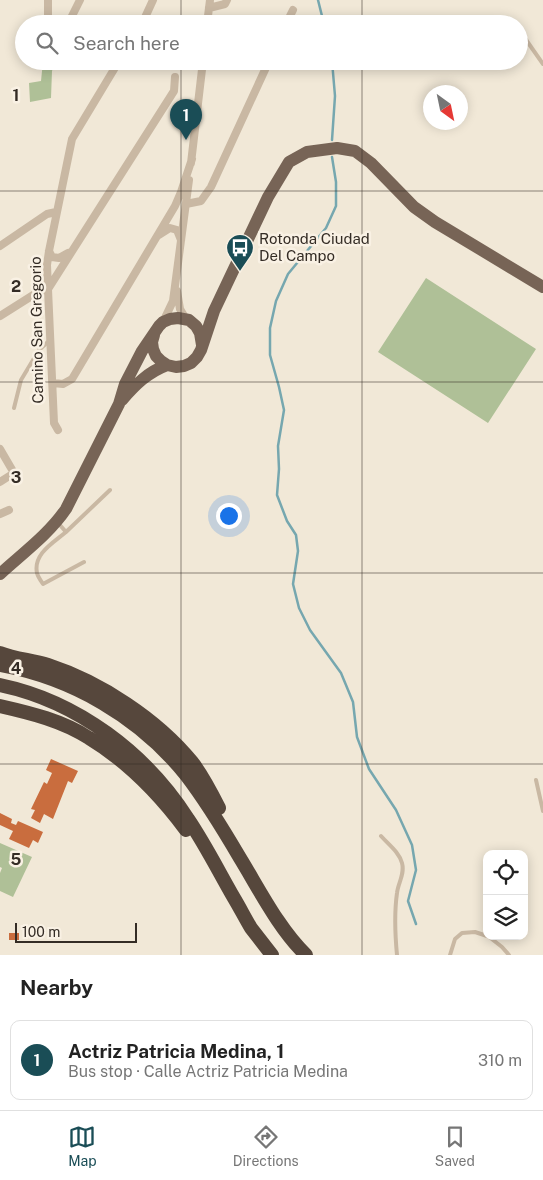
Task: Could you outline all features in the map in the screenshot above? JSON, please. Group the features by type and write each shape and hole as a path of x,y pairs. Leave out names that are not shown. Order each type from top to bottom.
{"highway":[{"path":"0,653 48,665 89,683 142,715 174,742 206,782 255,872 276,917"},
{"path":"0,665 34,673 76,689 131,722 163,749 208,804 276,917 306,955"},
{"path":"0,685 66,708 97,725 122,744 143,764 166,788 188,818 250,927"},
{"path":"0,706 41,716 60,724 88,737 120,760 179,820 196,844 225,896 272,955"}],"main road":[{"path":"154,335 152,342 156,356 167,365 184,366 191,363 197,357 214,311 268,197 289,162 307,152 337,148 355,151 371,164 414,207 435,222 543,287"},
{"path":"0,574 57,522 66,509 119,404 125,384 142,351 159,326 170,319 194,320 214,311"},
{"path":"188,320 196,326 200,333 202,341 201,350"},
{"path":"119,404 142,380 158,368 167,365"}],"street":[{"path":"48,0 48,15"},
{"path":"72,15 80,0"},
{"path":"146,15 153,0"},
{"path":"210,4 225,4 227,0"},
{"path":"290,15 293,10"},
{"name":"Camino San Gregorio","path":"58,430 54,423 47,265 49,251 72,139 114,70"},
{"path":"163,322 173,301 176,284 202,70"},
{"path":"186,204 201,202 211,187 265,70"},
{"path":"0,316 38,292 48,289 174,91 175,77"},
{"path":"53,383 63,384 72,379 158,236 181,192 192,159"},
{"path":"0,246 46,214 56,212"},
{"path":"158,236 170,228 177,230 182,242"},
{"path":"49,251 52,257 59,258 70,252"},
{"path":"176,284 180,309 188,320"},
{"path":"0,449 14,473 0,482"},
{"path":"0,514 9,510"}],"lane":[{"path":"528,43 543,64"},
{"path":"14,408 21,380 39,350 50,340"},
{"path":"84,562 42,584 37,574 37,564 42,552 110,490"},
{"path":"57,522 66,532"},
{"path":"0,566 18,558"},
{"path":"536,780 543,810"},
{"path":"381,836 399,855 403,866 403,875 397,891 394,925 397,955"},
{"path":"450,955 455,939 462,933 475,932 483,934"},
{"path":"493,940 508,955"}],"green space":[{"path":"42,70 52,70 51,98 30,102 29,83 41,81"},
{"path":"426,278 536,349 488,423 378,352"},
{"path":"0,843 32,857 13,897 0,891 0,873 2,868 0,867"}],"building":[{"path":"51,759 78,771 72,783 68,781 53,819 44,814 40,823 31,818 35,810 31,809 44,782 47,784 52,773 46,770"},
{"path":"0,813 12,819 11,823 16,825 18,821 43,832 38,843 33,840 29,848 9,839 13,831 0,825"},
{"path":"9,933 19,933 19,940 9,940"}],"waterway":[{"path":"318,0 322,15"},
{"path":"332,140 335,96 333,70"},
{"path":"332,157 336,182 336,206 326,228 288,274 276,301 270,328 270,355 284,410 278,446 277,495 287,521 296,535 298,551 293,584 299,608 310,630 341,673 353,702 357,737 369,769 396,810 412,845 416,870 408,901 416,924"}],"place":[{"name":"Actriz Patricia Medina, 1","path":"186,140"},
{"name":"Rotonda Ciudad Del Campo","path":"240,272"}]}
